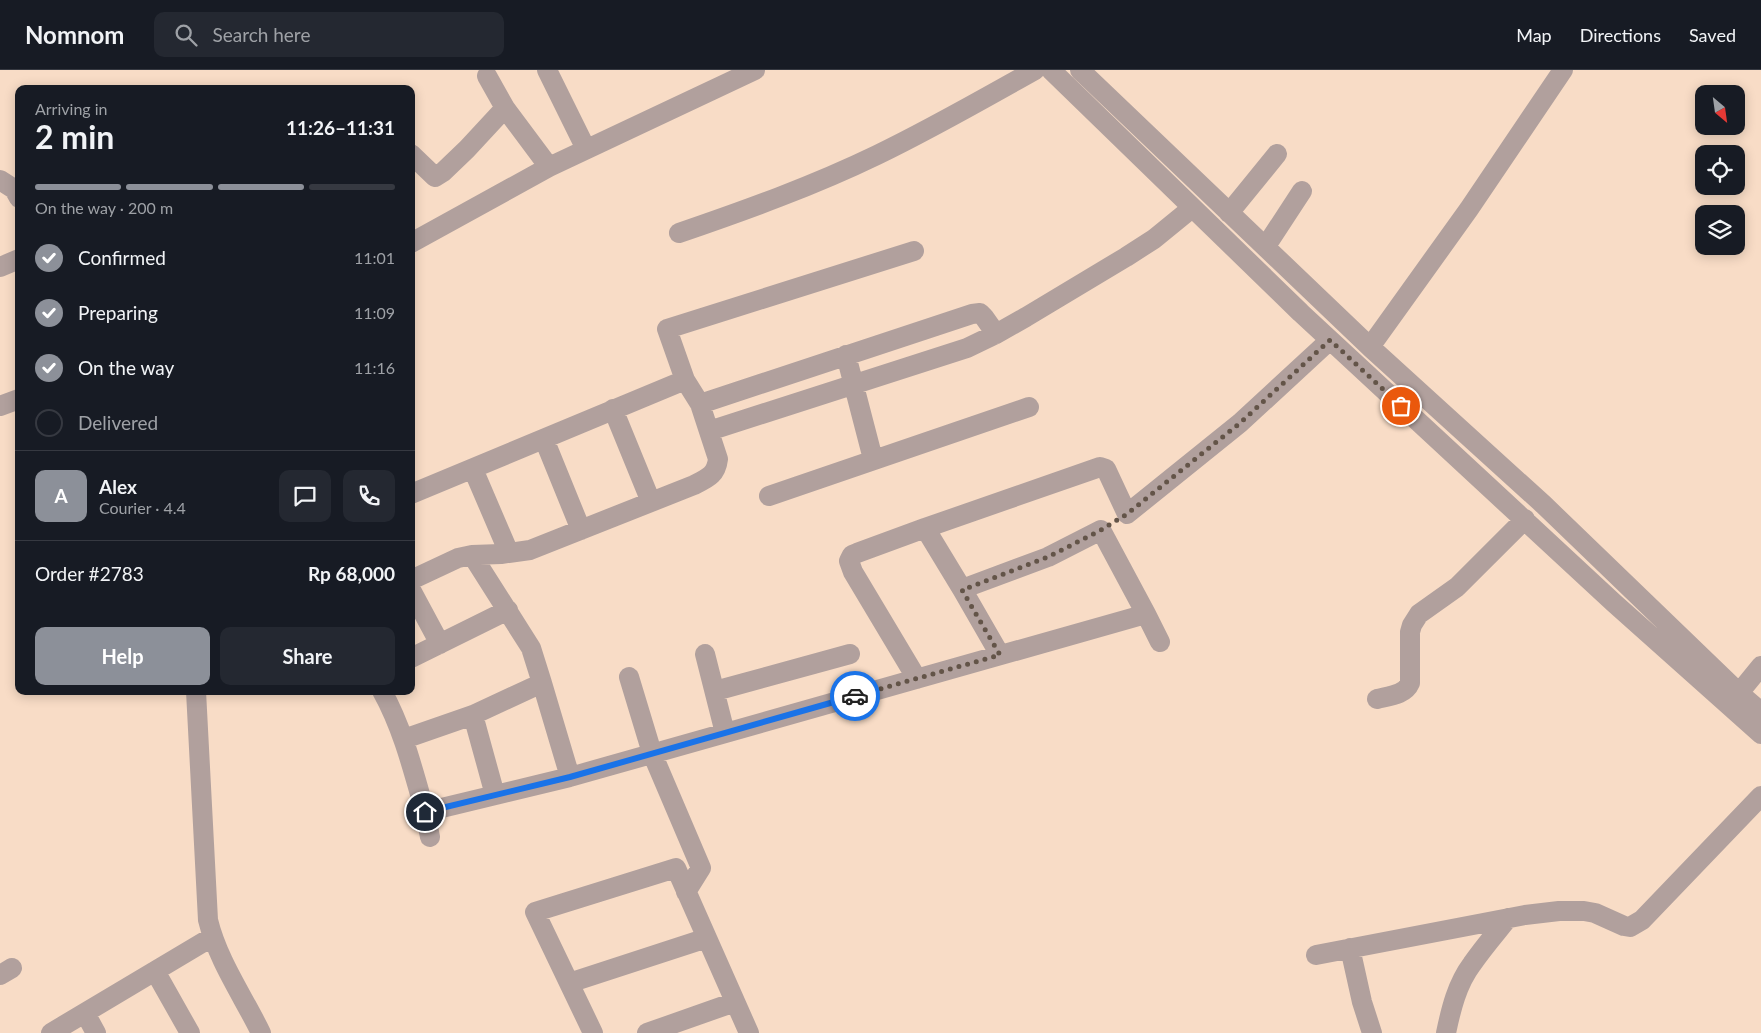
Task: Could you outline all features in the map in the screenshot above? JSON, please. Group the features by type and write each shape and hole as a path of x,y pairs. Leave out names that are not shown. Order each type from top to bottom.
{"street":[{"path":"547,70 586,149"},
{"path":"415,241 549,167 755,70"},
{"path":"679,233 735,214 817,182 876,156 1036,70"},
{"path":"1051,70 1330,340 1614,603 1761,734"},
{"path":"1080,70 1370,347 1544,505 1739,694 1761,712"},
{"path":"1370,347 1469,209 1563,70"},
{"path":"487,76 505,108 549,167"},
{"path":"415,158 432,176 438,176 467,149 505,108"},
{"path":"1229,213 1277,154"},
{"path":"0,180 15,191"},
{"path":"1266,246 1302,191"},
{"path":"709,431 966,348 996,334 1126,257 1154,239 1192,208"},
{"path":"415,578 448,562 472,555 530,550 694,485 711,476 717,468 718,459 700,404 685,380 667,329 914,251"},
{"path":"0,267 15,261"},
{"path":"700,404 972,314 980,313 996,334"},
{"path":"962,590 1048,557 1101,530 1127,514 1240,423 1330,340"},
{"path":"846,355 873,459"},
{"path":"415,492 685,380"},
{"path":"0,406 15,400"},
{"path":"769,496 1029,407"},
{"path":"613,409 651,502"},
{"path":"544,439 581,530"},
{"path":"917,679 853,572 849,561 852,555 1100,467 1106,469 1127,514"},
{"path":"473,469 509,553"},
{"path":"1377,699 1404,692 1408,688 1410,683 1410,632 1419,614 1457,587 1525,519"},
{"path":"925,528 1000,655"},
{"path":"1101,530 1160,642"},
{"path":"472,555 531,648 570,777"},
{"path":"415,597 440,644"},
{"path":"415,656 508,610"},
{"path":"425,812 570,777 1146,614"},
{"path":"705,654 725,733"},
{"path":"715,691 850,654"},
{"path":"1739,694 1761,666"},
{"path":"629,676 652,753 701,868 686,892"},
{"path":"404,739 473,715 542,683"},
{"path":"196,695 208,920 212,937 261,1033"},
{"path":"384,695 404,739 425,812 430,837"},
{"path":"473,715 495,795"},
{"path":"1316,955 1508,918 1559,911 1594,912 1630,927 1649,913 1761,796"},
{"path":"593,1033 535,912 676,868 749,1033"},
{"path":"1446,1033 1455,997 1471,965 1508,918"},
{"path":"51,1033 212,937"},
{"path":"569,982 707,938"},
{"path":"1350,948 1362,1002 1372,1033"},
{"path":"155,971 190,1033"},
{"path":"648,1033 735,1002"},
{"path":"85,1013 96,1033"}],"way so far":[{"path":"855,696 1000,655 962,590 1048,557 1101,530 1127,514 1240,423 1330,340 1401,406"}],"route":[{"path":"425,812 570,777 855,696"}]}
